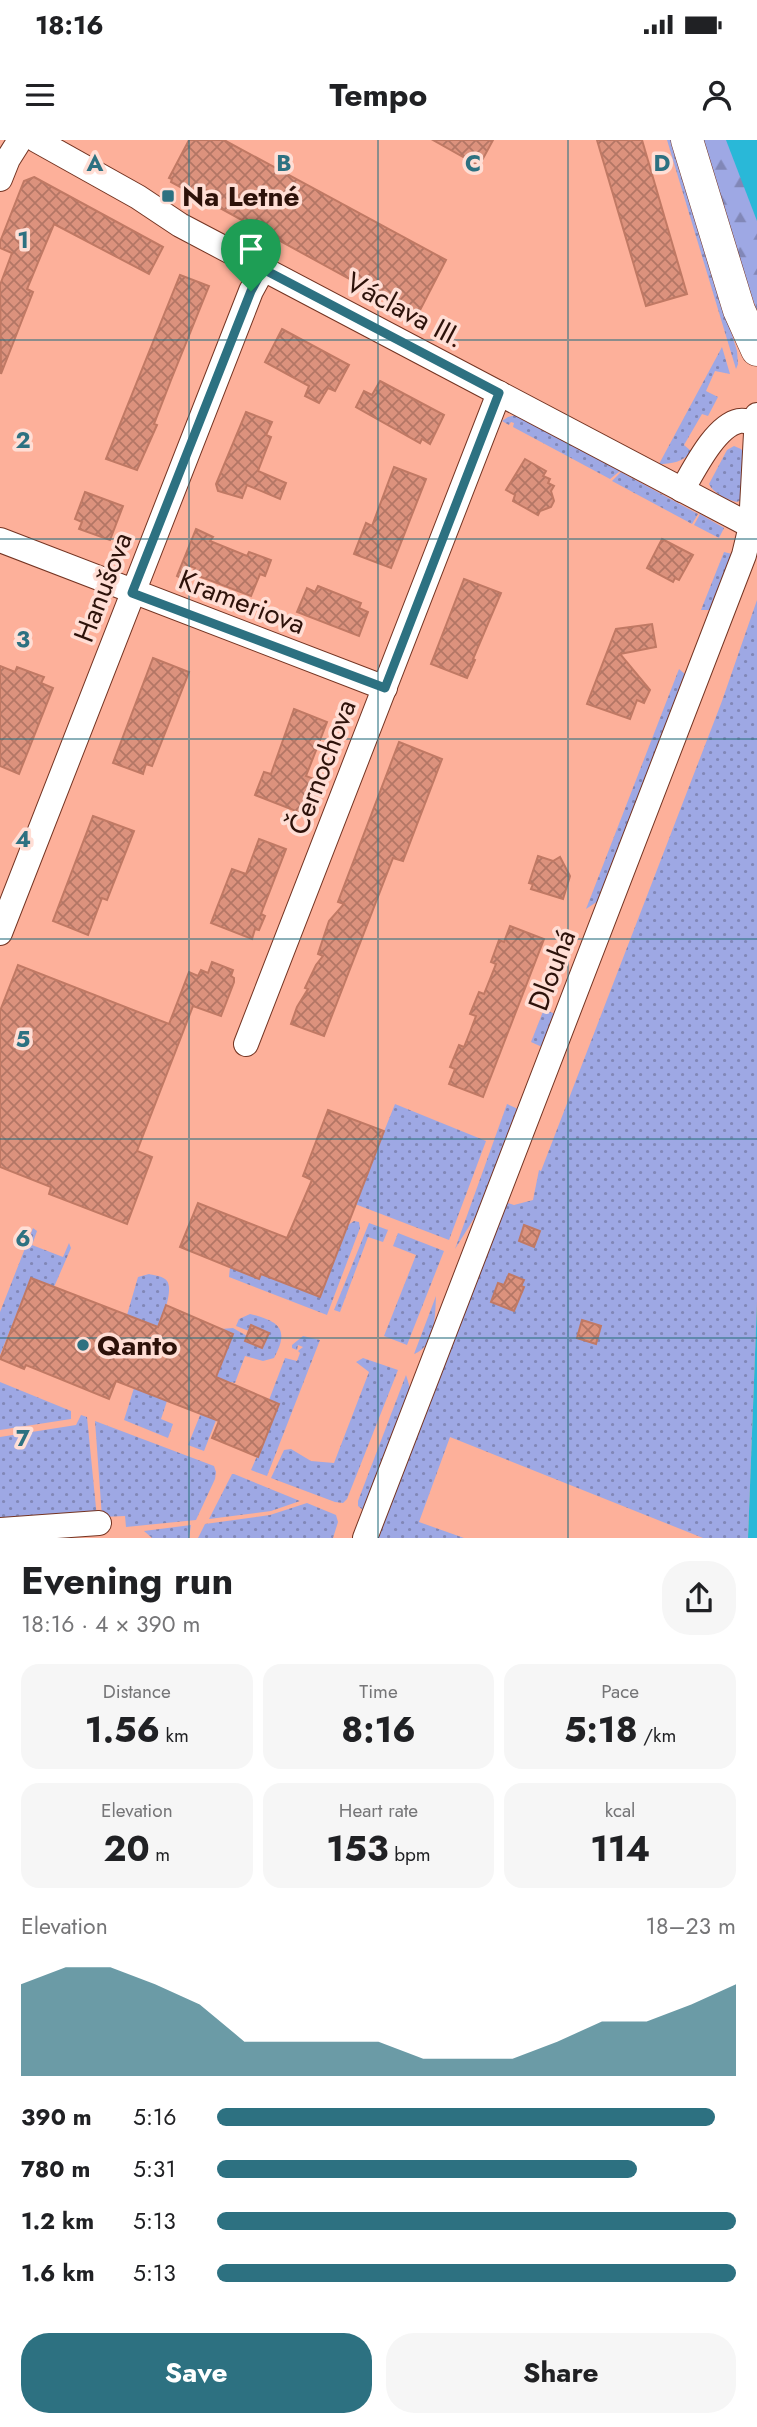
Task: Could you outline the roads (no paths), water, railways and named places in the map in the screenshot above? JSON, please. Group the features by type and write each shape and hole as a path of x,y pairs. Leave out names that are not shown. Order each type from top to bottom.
{"main road":[{"path":"687,140 739,310 757,350"}],"street":[{"path":"0,179 20,140"},
{"name":"Václava III.","path":"36,140 138,197 180,225 751,526"},
{"name":"Hanušova","path":"1,931 251,291 263,269"},
{"name":"Černochova","path":"246,1044 499,393"},
{"path":"682,489 714,439 726,427 740,421 756,419"},
{"name":"Dlouhá","path":"365,1538 749,541 756,419"},
{"name":"Krameriova","path":"0,540 132,593 385,688"},
{"path":"0,1530 99,1523"}],"place":[{"name":"Na Letné","path":"168,196"},
{"name":"Qanto","path":"83,1345"}]}
